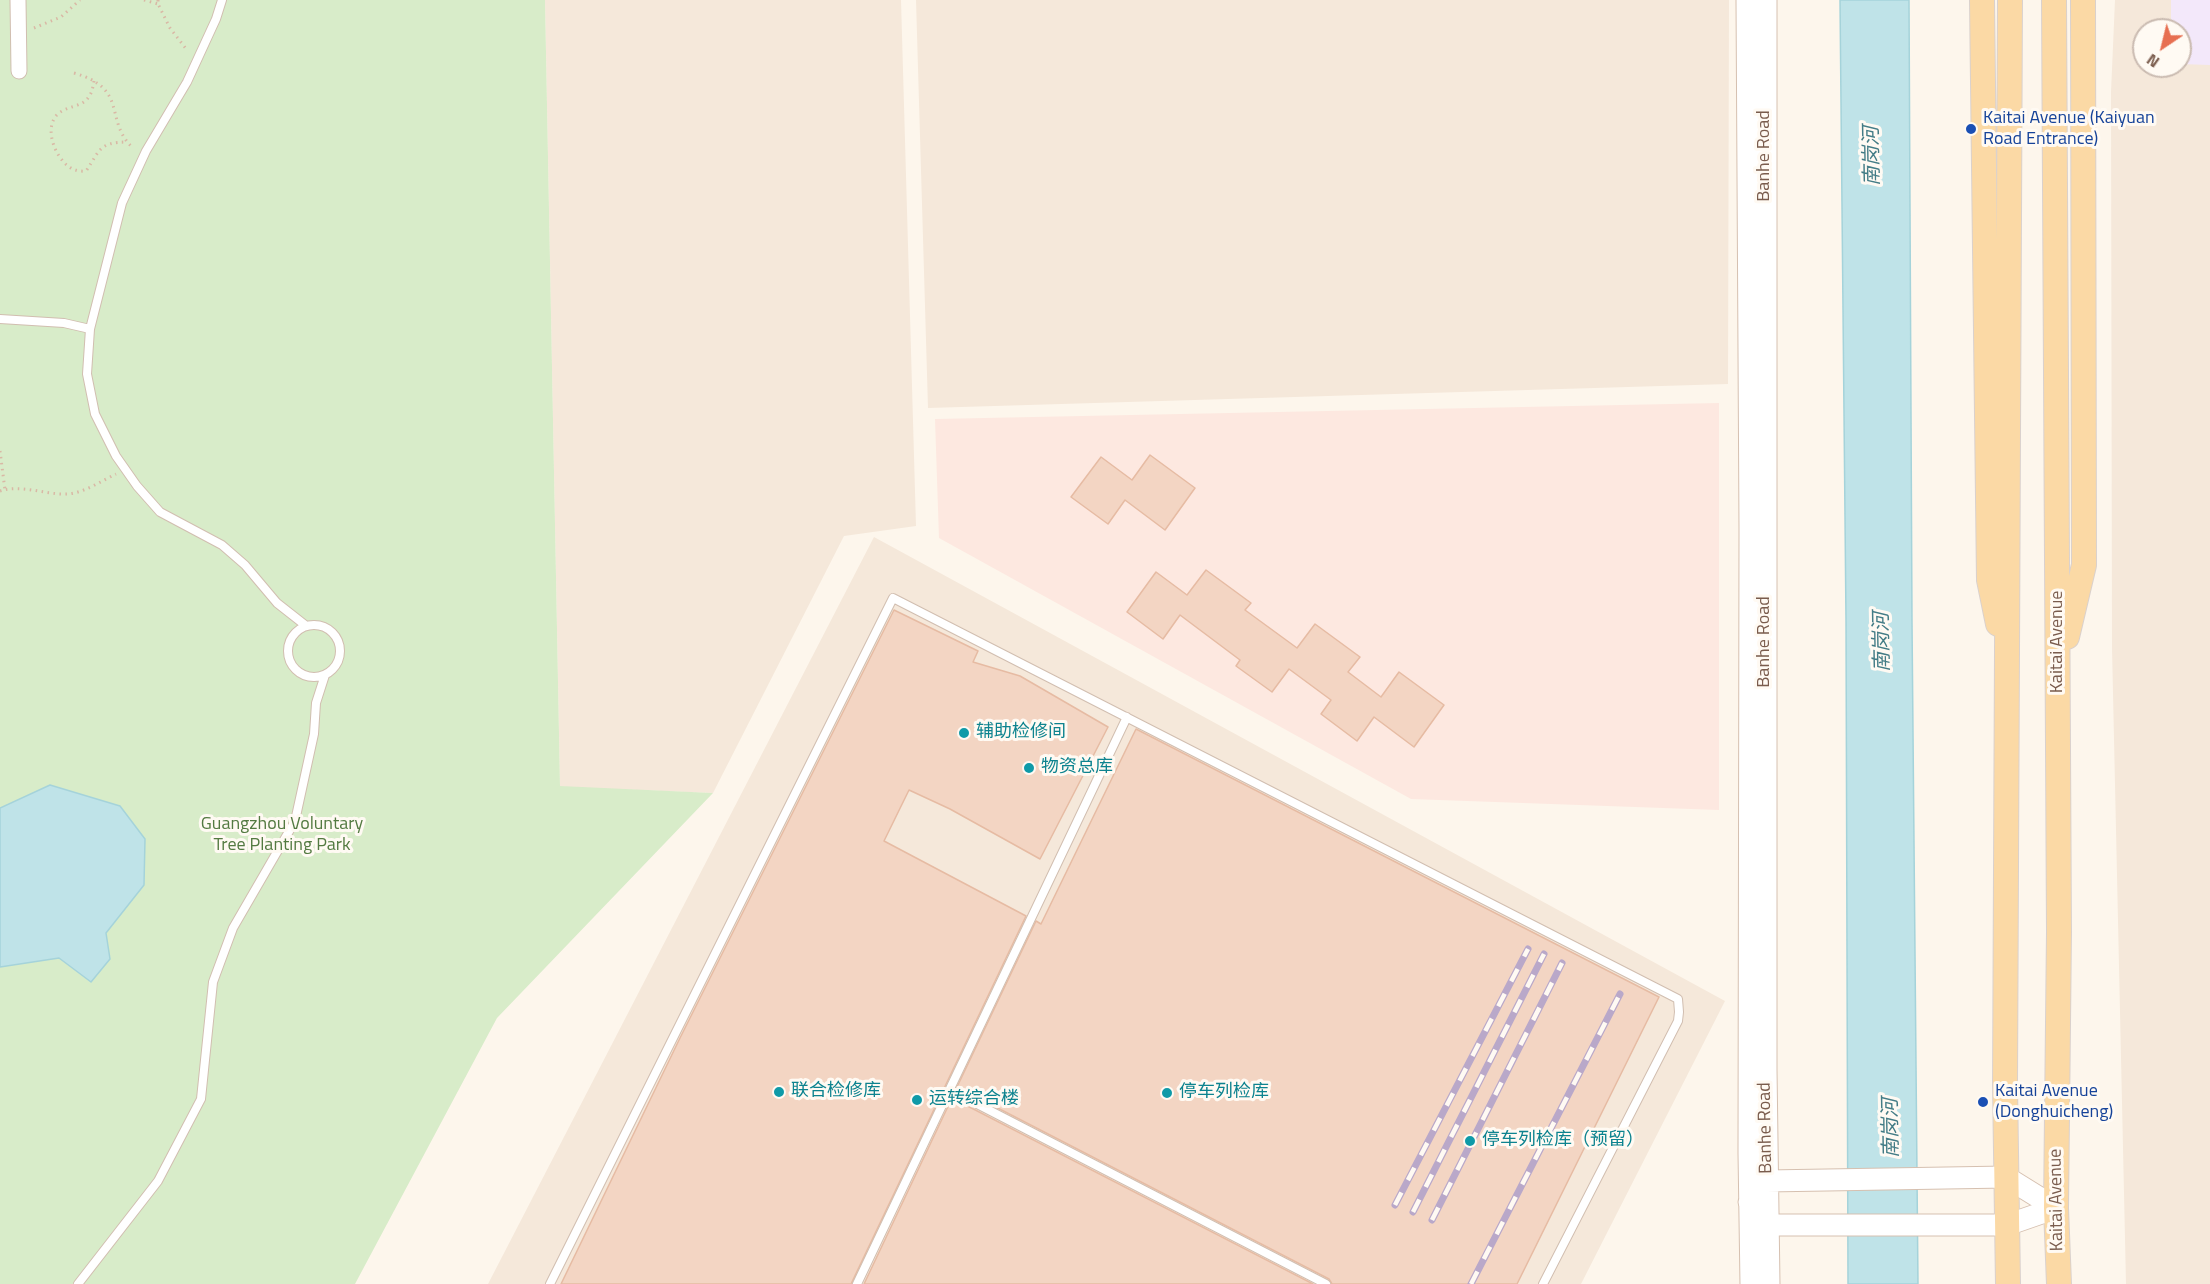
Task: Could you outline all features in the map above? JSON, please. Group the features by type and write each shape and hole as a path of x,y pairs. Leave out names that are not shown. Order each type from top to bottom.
{"main road":[{"path":"1982,0 1989,580 2008,669"},
{"path":"2008,1284 2006,1177 2010,0"},
{"name":"Kaitai Avenue","path":"2054,0 2059,931 2056,1208 2059,1284"},
{"path":"2058,678 2084,565 2083,0"}],"street":[{"path":"18,0 19,72"},
{"name":"Banhe Road","path":"1747,0 1750,517 1748,1281"},
{"name":"Banhe Road","path":"1766,0 1769,1284"},
{"path":"2006,1177 2056,1208 2007,1225 1768,1225 1749,1202 1767,1181 2006,1177"}],"lane":[{"path":"222,0 197,60 122,203 90,329 87,374 95,414 137,486 160,512 222,545 245,565 277,603 305,626"},
{"path":"0,319 64,323 90,329"},
{"path":"550,1284 893,598 1678,999 1678,1021 1543,1284"},
{"path":"78,1284 158,1181 201,1100 213,982 233,928 296,821 314,734 316,702 326,675 338,663 340,645 330,630 314,624 305,626 291,636 287,652 289,661 294,668 308,677 326,675"},
{"path":"857,1284 1127,717"},
{"path":"950,1090 1326,1284"}],"path":[{"path":"18,30 38,28 61,17 80,0"},
{"path":"144,0 158,2 170,28 181,44 197,60"},
{"path":"74,73 106,89 112,98 121,133 144,158"},
{"path":"94,81 88,99 59,113 54,120 51,129 57,153 70,168 78,172 86,171 95,153 101,148 128,142"},
{"path":"0,451 5,490"},
{"path":"0,491 18,489 70,494 86,489 125,469"}],"shaded area":[{"path":"545,0 901,0 916,526 844,536 713,793 560,787"},
{"path":"916,0 1729,0 1728,384 928,408"},
{"path":"2115,0 2210,0 2210,1284 2126,1284 2112,648 2111,92"},
{"path":"2171,0 2210,0 2210,65 2192,64 2192,18 2171,18"},
{"path":"1719,403 1719,810 1411,799 939,538 935,419"},
{"path":"874,537 1725,1001 1581,1284 488,1284"}],"green space":[{"name":"Guangzhou Voluntary Tree Planting Park","path":"0,0 545,0 560,786 713,793 497,1018 355,1284 0,1284"}],"water":[{"name":"南岗河","path":"1840,0 1909,0 1918,1284 1848,1284 1846,621"},
{"path":"50,785 120,806 145,839 144,885 106,933 110,959 91,982 59,958 0,967 0,808"}],"building":[{"path":"1150,455 1195,488 1165,530 1125,500 1108,524 1071,497 1101,457 1132,480"},
{"path":"1206,570 1251,603 1245,610 1297,648 1315,624 1360,657 1348,672 1381,697 1399,672 1444,705 1414,747 1374,717 1357,741 1321,714 1331,700 1289,669 1272,692 1236,666 1240,660 1180,615 1163,639 1127,612 1156,572 1187,595"},
{"name":"联合检修库","path":"894,610 978,651 973,662 1020,676 1108,727 1040,859 950,809 909,790 884,841 1026,916 851,1284 561,1284 680,1038"},
{"name":"停车列检库","path":"1136,729 1659,997 1517,1284 1332,1284 1329,1279 957,1087 1036,921 1041,924"},
{"path":"952,1098 1313,1284 864,1284"}],"railway":[{"path":"1395,1205 1528,949"},
{"path":"1413,1212 1544,954"},
{"path":"1432,1220 1562,963"},
{"path":"1471,1284 1620,994"}],"place":[{"name":"Kaitai Avenue (Kaiyuan Road Entrance)","path":"1971,129"},
{"name":"辅助检修间","path":"964,733"},
{"name":"物资总库","path":"1029,768"},
{"name":"联合检修库","path":"779,1092"},
{"name":"停车列检库","path":"1167,1093"},
{"name":"运转综合楼","path":"917,1100"},
{"name":"Kaitai Avenue (Donghuicheng)","path":"1983,1102"},
{"name":"停车列检库（预留）","path":"1470,1141"}]}
